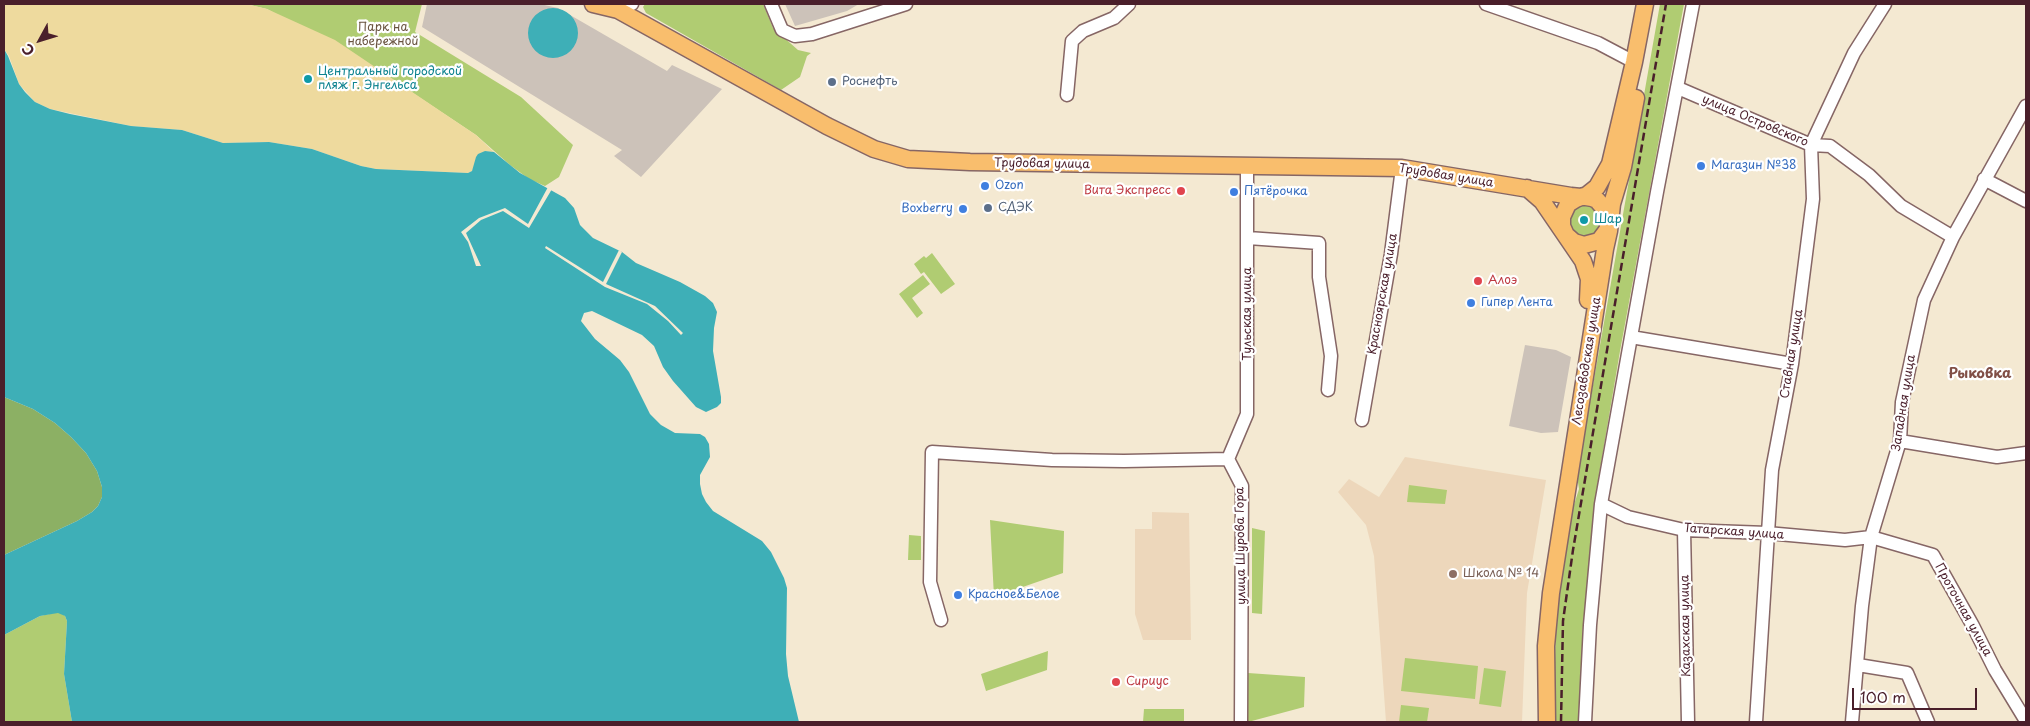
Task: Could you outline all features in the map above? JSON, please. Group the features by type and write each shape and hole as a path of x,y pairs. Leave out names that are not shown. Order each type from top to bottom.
{"main road":[{"name":"Трудовая улица","path":"593,4 625,7 826,126 874,149 908,159 970,162 1402,168 1581,198"},
{"path":"1566,235 1562,226 1563,212 1568,204 1597,187 1610,164 1634,62 1645,4"},
{"name":"Лесозаводская улица","path":"1546,722 1546,646 1551,593 1612,204 1623,167 1654,4"},
{"path":"1527,188 1539,198 1566,235 1579,244 1589,244 1602,238 1609,224 1608,213 1602,203 1592,198 1581,198"},
{"name":"Лесозаводская улица","path":"1536,722 1536,645 1540,592 1590,285 1586,266 1566,235"}],"street":[{"path":"771,4 782,30 795,36 812,34 906,4"},
{"path":"1067,94 1072,41 1084,30 1114,18 1129,4"},
{"path":"1486,4 1598,43 1634,62"},
{"path":"1585,722 1590,625 1601,504 1693,4"},
{"name":"Ставная улица","path":"1756,722 1772,470 1792,364 1813,200 1811,145 1854,53 1885,4"},
{"name":"улица Островского","path":"1678,88 1811,145 1830,146 1869,175 1901,206 1953,237"},
{"name":"Западная улица","path":"1852,722 1862,606 1871,537 1900,441 1902,402 1924,300 1953,237 2026,106"},
{"name":"Тульская улица","path":"1228,459 1247,414 1247,166"},
{"name":"Красноярская улица","path":"1362,420 1391,254 1402,168"},
{"path":"1984,179 2026,201"},
{"path":"1248,238 1318,243 1319,277 1331,356 1328,390"},
{"path":"1631,337 1792,364"},
{"path":"1900,441 1997,457 2026,453"},
{"path":"941,620 930,582 932,452 1052,460 1228,459"},
{"name":"улица Шурова Гора","path":"1228,459 1242,486 1241,722"},
{"name":"Татарская улица","path":"1601,504 1628,517 1684,530 1767,533 1845,540 1871,537"},
{"name":"Казахская улица","path":"1684,530 1688,722"},
{"name":"Проточная улица","path":"1871,537 1933,555 2026,721"},
{"path":"1858,666 1907,673 1928,722"}],"shaded area":[{"path":"427,4 540,4 558,8 667,71 672,65 722,89 641,177 614,156 622,150 422,27"},
{"path":"785,4 859,4 847,11 795,26"},
{"path":"1525,345 1556,350 1571,357 1558,432 1541,433 1509,426"},
{"name":"Школа № 14","path":"1405,457 1546,480 1527,593 1522,722 1386,722 1374,556 1366,525 1338,492 1349,479 1379,497"},
{"path":"1152,512 1189,513 1191,640 1143,640 1135,614 1135,529 1152,529"}],"green space":[{"name":"Парк на набережной","path":"246,4 422,4 415,32 521,97 573,145 559,177 545,186 529,179 476,135 375,68 267,9"},
{"path":"645,4 763,4 773,28 798,50 811,53 807,56 800,77 781,90 646,13 643,7"},
{"path":"1660,4 1684,4 1620,351 1595,499 1583,626 1579,722 1554,722 1556,604 1573,508 1579,489 1577,476"},
{"path":"1580,201 1598,208 1602,225 1591,238 1573,236 1565,213"},
{"path":"932,253 955,284 941,294 924,272 921,274 914,264 924,256 926,258"},
{"path":"923,275 930,284 912,298 923,313 917,318 899,294"},
{"path":"4,397 33,409 55,423 71,437 86,453 97,471 102,487 102,497 98,506 92,512 77,521 4,555"},
{"path":"1409,485 1447,490 1445,504 1407,502"},
{"path":"990,520 1064,531 1063,573 994,597"},
{"path":"1252,528 1265,531 1262,614 1252,613"},
{"path":"909,535 921,536 921,560 908,560"},
{"path":"61,613 67,621 64,674 72,722 4,722 4,635 40,616"},
{"path":"1048,651 1047,670 986,691 981,674"},
{"path":"1405,658 1478,666 1475,699 1401,691"},
{"path":"1484,668 1506,671 1501,707 1479,704"},
{"path":"1248,673 1305,677 1304,707 1248,722"},
{"path":"1401,705 1429,708 1427,722 1399,722"},
{"path":"1144,709 1184,709 1184,722 1143,722"}],"sand":[{"path":"4,4 246,4 267,9 335,40 476,135 494,152 485,151 472,171 468,173 376,169 361,166 312,149 269,142 223,143 182,130 131,126 50,109 35,102 19,84 9,56 4,49"}],"water":[{"path":"548,8 558,8 571,15 578,28 578,38 571,51 558,58 548,58 539,54 532,47 528,38 528,28 532,19 539,12"},
{"path":"4,49 19,84 35,102 50,109 70,114 131,126 182,130 223,143 269,142 312,149 361,166 376,169 468,173 472,171 478,154 485,151 494,152 520,173 565,198 574,208 580,225 593,238 622,252 636,263 680,282 705,296 713,303 717,312 713,351 721,397 721,403 717,407 706,412 696,407 673,381 663,367 654,346 642,335 592,311 584,313 581,321 595,339 620,360 629,372 650,414 661,425 675,433 700,434 705,437 709,444 710,457 700,475 700,484 706,502 713,511 762,541 771,552 787,588 786,654 788,676 799,722 72,722 64,674 67,621 65,616 58,613 40,616 4,635 4,555 77,521 92,512 98,506 102,497 102,487 97,471 86,453 71,437 55,423 33,409 4,397"}],"pier":[{"path":"548,187 552,189 529,228 503,211 481,220 466,233 481,266 476,266 468,242 461,232 479,218 505,208 528,224"},
{"path":"546,246 603,282 619,250 622,252 606,284 655,306 683,333 681,335 668,321 647,304 605,287 545,248"}],"railway":[{"path":"1561,722 1563,621 1573,550 1666,4"}],"place":[{"name":"Центральный городской пляж г. Энгельса","path":"308,79"},
{"name":"Роснефть","path":"832,82"},
{"name":"Магазин №38","path":"1701,166"},
{"name":"Ozon","path":"985,186"},
{"name":"Вита Экспресс","path":"1181,191"},
{"name":"Пятёрочка","path":"1234,192"},
{"name":"СДЭК","path":"988,208"},
{"name":"Boxberry","path":"963,209"},
{"name":"Шар","path":"1584,220"},
{"name":"Алоэ","path":"1478,281"},
{"name":"Гипер Лента","path":"1471,303"},
{"name":"Школа № 14","path":"1453,574"},
{"name":"Красное&Белое","path":"958,595"},
{"name":"Сириус","path":"1116,682"}],"district":[{"name":"Рыковка","path":"1980,374"}]}
